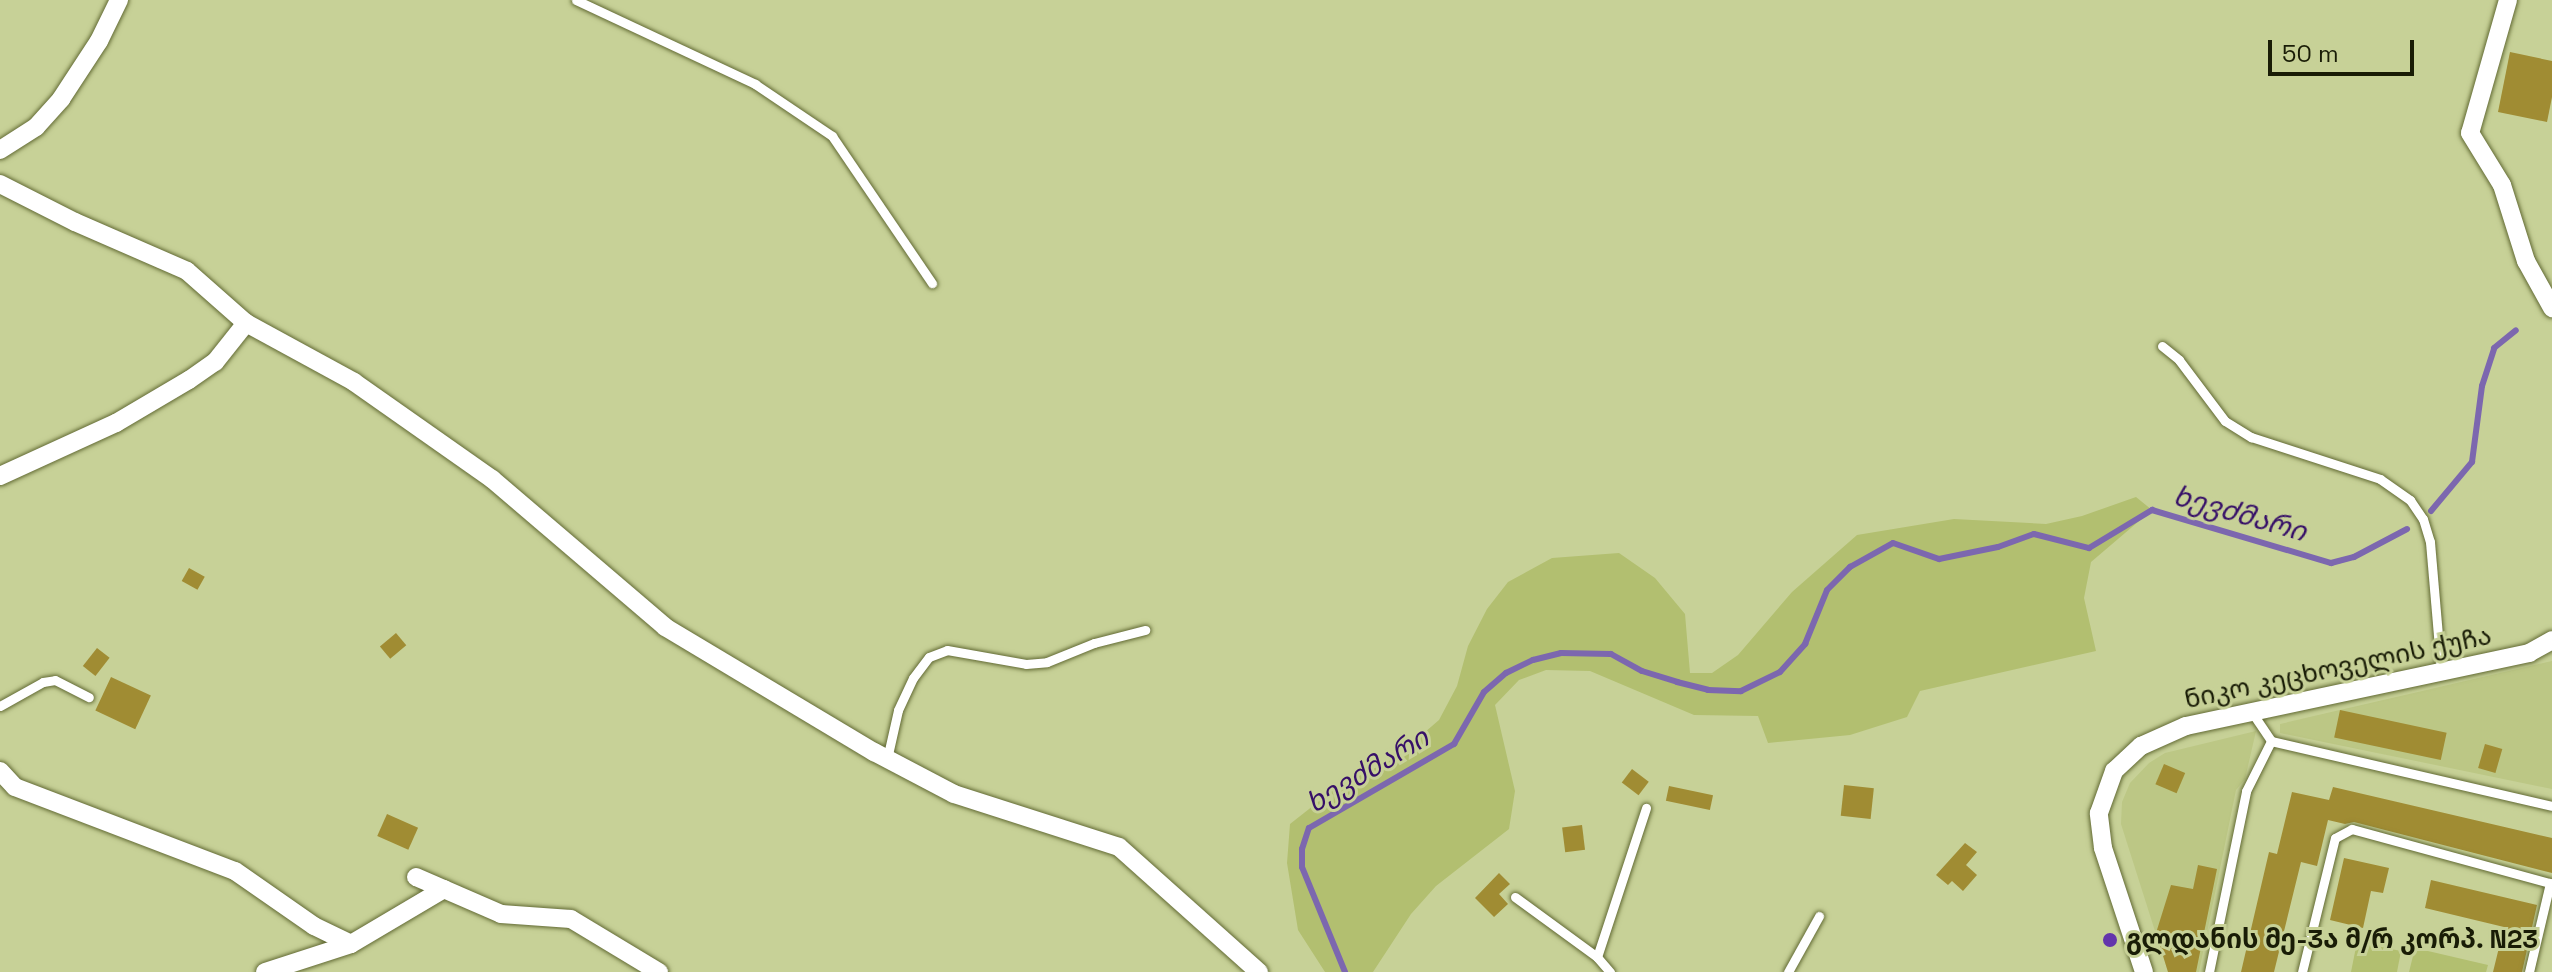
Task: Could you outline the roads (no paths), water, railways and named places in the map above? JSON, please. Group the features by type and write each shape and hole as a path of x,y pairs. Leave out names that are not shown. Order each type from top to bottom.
{"street":[{"path":"0,150 36,127 61,99 99,41 119,0"},
{"path":"2508,0 2470,133 2502,185 2526,261 2552,308"},
{"path":"0,184 75,222 187,271 246,323 354,382 492,479 665,627 887,759 954,794 1119,847 1259,972"},
{"path":"0,476 116,423 189,380 215,362 246,323"},
{"name":"ნიკო კეცხოველის ქუჩა","path":"2144,972 2103,848 2099,813 2114,771 2141,746 2186,726 2529,653 2552,640"},
{"path":"0,771 15,787 235,871 314,926 351,944"},
{"path":"416,877 501,914 571,919 659,972"},
{"path":"265,972 351,944 444,889"}],"lane":[{"path":"576,0 755,84 832,136 932,283"},
{"path":"2162,346 2179,360 2225,421 2251,437 2380,479 2410,500 2423,519 2430,542 2441,671"},
{"path":"887,759 898,710 913,678 929,657 947,650 1026,664 1047,662 1094,643 1145,630"},
{"path":"0,706 43,682 55,680 89,697"},
{"path":"2251,710 2271,741 2552,806"},
{"path":"2209,972 2246,791 2271,741"},
{"path":"1597,957 1646,808"},
{"path":"2302,972 2335,838 2352,829 2551,884 2529,972"},
{"path":"1515,897 1597,957 1610,972"},
{"path":"1788,972 1819,916"}],"waterway":[{"name":"ხევძმარი","path":"2431,511 2472,462 2482,386 2494,348 2516,330"},
{"name":"ხევძმარი","path":"1345,972 1302,867 1302,849 1309,828 1454,744 1484,692 1506,673 1533,660 1561,653 1611,654 1642,671 1677,682 1708,690 1741,691 1780,672 1805,644 1827,590 1850,567 1893,543 1939,559 1998,547 2034,534 2089,548 2152,510 2331,563 2354,557 2407,529"}],"place":[{"name":"გლდანის მე-3ა მ/რ კორპ. N23","path":"2110,940"}]}
